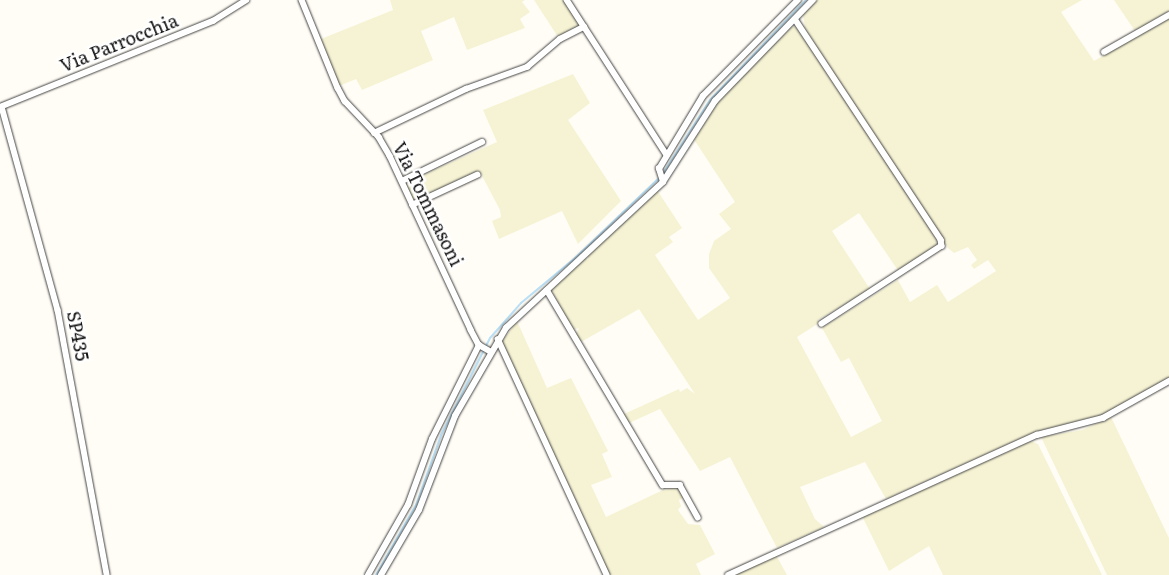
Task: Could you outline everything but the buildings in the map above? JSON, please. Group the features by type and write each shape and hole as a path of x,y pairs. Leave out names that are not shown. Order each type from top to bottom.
{"street":[{"name":"Via Parrocchia","path":"1,107 213,21 246,0"},
{"name":"Via Tommasoni","path":"302,0 338,88 374,133 402,181 480,345"},
{"path":"567,0 667,156"},
{"path":"662,178 659,169 703,96 798,0"},
{"path":"381,575 420,510 446,436 489,350 517,316 547,290 662,178 715,101 813,0"},
{"path":"1104,52 1169,15"},
{"path":"795,19 941,240 942,246 822,324"},
{"path":"374,133 466,89 527,67 560,39 584,27"},
{"name":"SP435","path":"1,107 58,310 107,575"},
{"path":"402,181 482,142"},
{"path":"412,205 477,175"},
{"path":"547,290 663,485 680,485 698,517"},
{"path":"498,339 607,575"},
{"path":"368,575 408,505 439,423 480,345 489,350"},
{"path":"728,575 1037,435 1089,424 1103,418 1169,381"}],"shaded area":[{"path":"390,0 525,0 522,2 530,12 520,19 525,28 467,50 454,17 421,31 433,60 362,90 356,79 339,86 321,39 393,10"},
{"path":"534,0 564,0 579,25 558,37"},
{"path":"816,0 1082,0 1061,12 1094,61 1169,17 1169,380 1104,415 1034,433 886,499 865,462 800,487 815,519 824,527 777,548 730,457 700,471 660,409 629,423 624,414 679,389 680,392 687,388 695,394 639,309 581,342 576,334 579,328 573,330 551,289 585,258 588,260 588,255 657,190 682,228 669,237 673,242 655,255 698,320 730,298 709,268 709,254 714,241 731,229 719,214 735,202 693,138 711,108 791,27 797,27 937,238 936,247 899,272 859,213 832,231 870,289 818,320 819,323 797,337 851,437 882,421 849,358 841,362 822,328 898,280 910,302 937,285 948,302 996,271 988,260 974,269 971,265 977,260 968,247 954,253 948,248 805,28 803,15"},
{"path":"1114,0 1169,0 1169,11 1135,31"},
{"path":"573,74 590,103 568,120 621,201 578,244 562,211 499,239 492,221 501,217 500,210 480,172 413,201 405,183 497,142 483,110"},
{"path":"517,321 547,388 571,378 608,451 602,454 612,477 591,485 606,517 663,490 678,487 685,497 679,500 681,506 678,510 688,524 700,525 715,554 696,564 701,575 609,575 502,342"},
{"path":"1111,417 1169,538 1169,575 1107,575 1041,437 1082,430"},
{"path":"1030,441 1038,444 1102,575 943,575 929,546 889,571 862,516"},
{"path":"776,555 787,575 732,575"}],"waterway":[{"path":"662,175 710,100 806,0"},
{"path":"376,575 416,505 441,435 490,338 521,303 575,258 659,178"}]}
